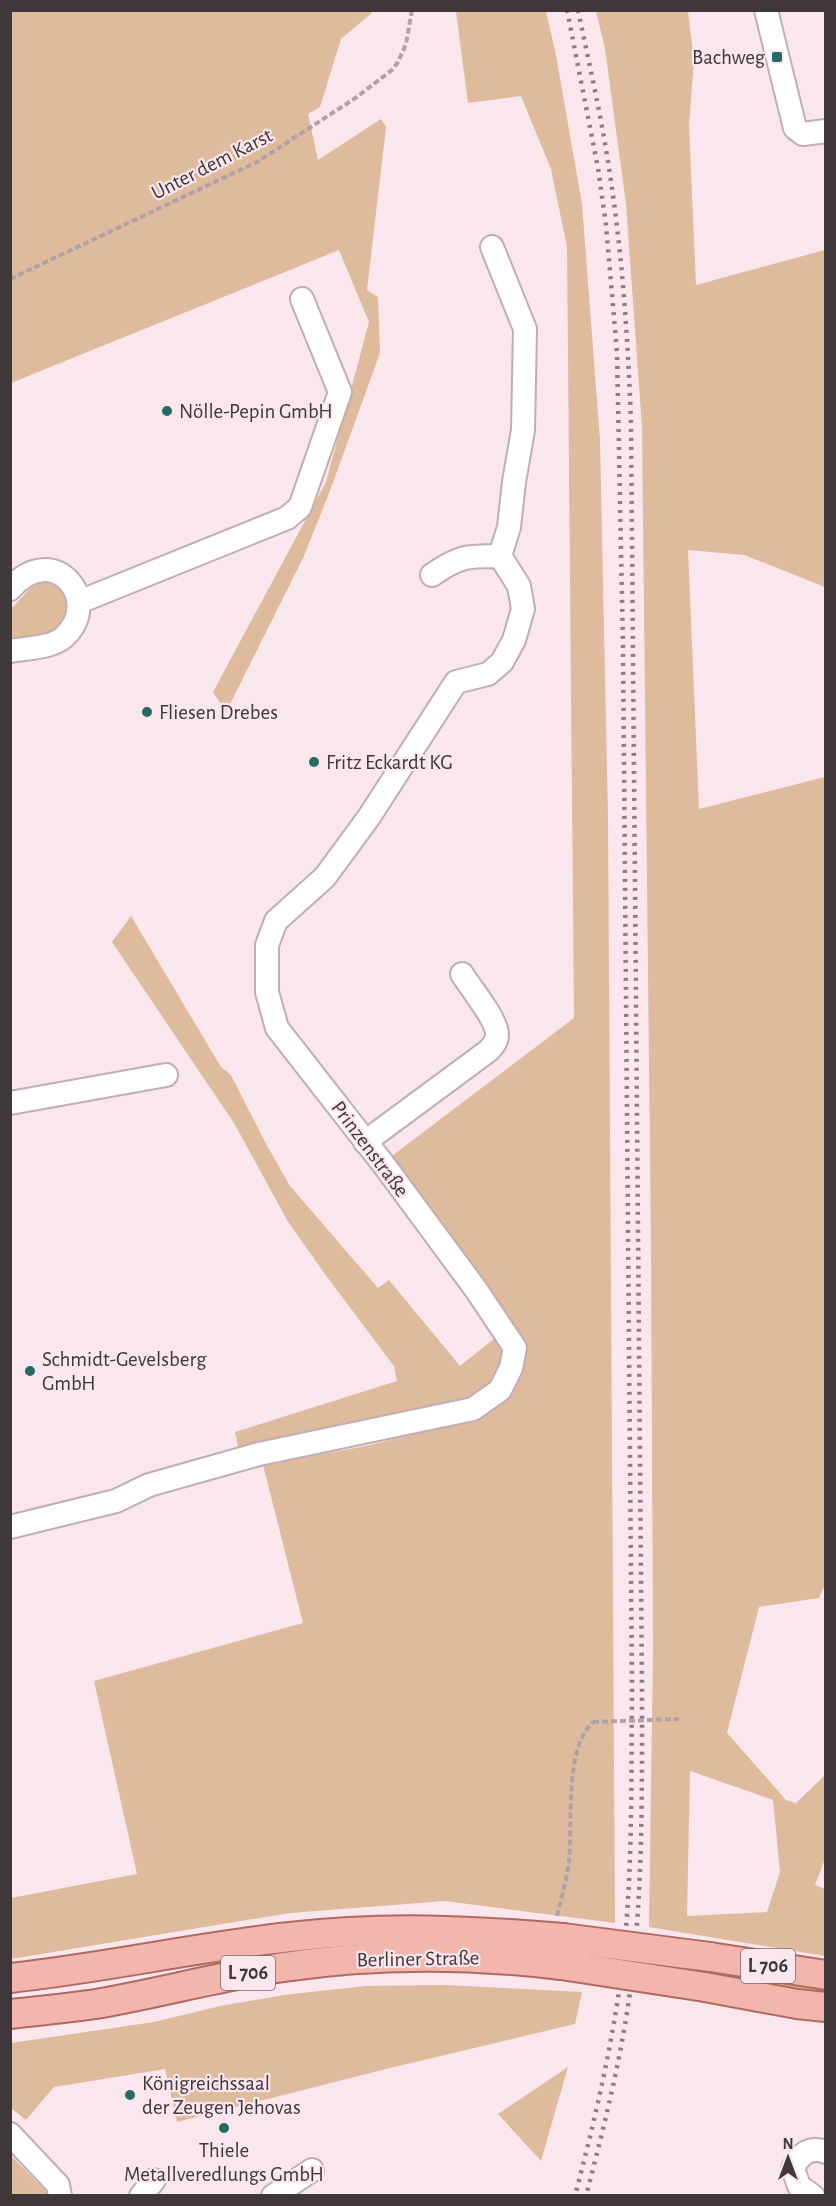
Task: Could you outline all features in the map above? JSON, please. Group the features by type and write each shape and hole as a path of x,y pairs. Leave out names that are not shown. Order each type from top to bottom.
{"main road":[{"name":"Berliner Straße","path":"10,1978 107,1966 249,1942 353,1931 469,1930 559,1947 705,1987 825,2007"},
{"name":"Berliner Straße","path":"10,2014 95,2004 232,1975 339,1960 440,1956 489,1958 559,1947 710,1957 825,1975"}],"street":[{"path":"766,10 795,128 803,134 823,132"},
{"path":"432,575 451,561 473,556 500,556 509,527 523,430 525,329 492,247"},
{"path":"78,602 287,518 300,507 340,392 302,299"},
{"name":"Prinzenstraße","path":"10,1527 116,1500 149,1485 259,1454 473,1409 500,1390 511,1368 515,1348 477,1291 277,1028 267,992 267,945 276,921 325,877 369,817 456,682 488,674 502,662 514,639 523,609 519,586 500,556"},
{"path":"10,589 19,578 28,572 50,570 60,573 73,585 78,602 78,618 64,637 50,644 10,651"},
{"path":"365,1142 496,1043 498,1033 494,1023 462,974"},
{"path":"10,1103 166,1076"},
{"path":"10,2134 58,2186 60,2196"},
{"path":"813,2196 799,2186 794,2169 799,2157 805,2152 815,2150 825,2152"},
{"path":"273,2196 312,2170"}],"path":[{"name":"Unter dem Karst","path":"10,279 257,162 354,99 398,62 406,44 412,10"},
{"path":"559,1947 569,1863 575,1752 585,1729 593,1722 679,1719"}],"shaded area":[{"path":"11,11 374,11 341,39 320,107 308,114 318,160 381,119 386,127 367,290 378,297 380,353 304,556 226,712 213,692 326,482 369,322 339,250 11,383"},
{"path":"456,11 546,11 582,204 600,440 608,818 615,1923 445,1901 290,1913 11,1959 11,1898 137,1874 94,1681 303,1623 263,1465 366,1446 477,1419 502,1403 517,1385 525,1357 479,1289 384,1162 574,1018 567,247 551,169 521,96 468,103"},
{"path":"596,11 688,11 694,61 689,125 696,285 825,250 825,587 744,555 688,550 699,809 825,777 825,1585 819,1598 759,1607 727,1733 786,1800 796,1803 825,1775 825,1859 815,1885 825,1889 825,1956 649,1927 653,1650 642,427 626,204 605,49","holes":["690,1771 773,1800 780,1872 767,1912 687,1916"]},
{"path":"44,581 57,586 64,592 68,614 56,629 50,632 11,639 11,609 36,582"},
{"path":"131,916 221,1067 231,1075 290,1186 378,1288 389,1280 460,1366 495,1338 500,1344 504,1357 503,1365 491,1384 474,1398 239,1452 235,1432 397,1381 394,1366 287,1220 234,1123 112,942"},
{"path":"686,1967 825,1986 825,1996 686,1972"},
{"path":"445,1985 582,1992 575,2024 177,2122 165,2069 54,2087 26,2120 11,2108 11,2043 154,2022 220,2006 284,1995 365,1986"},
{"path":"568,2067 541,2161 498,2114"},
{"path":"11,2156 50,2195 11,2195"}],"railway":[{"path":"567,10 598,168 606,225 617,352 623,647 632,1690 628,1906 621,1977 601,2087 575,2196"},
{"path":"578,10 602,128 618,231 631,423 642,1690 642,1798 636,1941 618,2060 586,2196"}],"place":[{"name":"Bachweg","path":"777,57"},
{"name":"Nölle-Pepin GmbH","path":"167,411"},
{"name":"Fliesen Drebes","path":"147,712"},
{"name":"Fritz Eckardt KG","path":"314,762"},
{"name":"Schmidt-Gevelsberg GmbH","path":"30,1371"},
{"name":"Königreichssaal der Zeugen Jehovas","path":"130,2095"},
{"name":"Thiele Metallveredlungs GmbH","path":"224,2128"}]}
